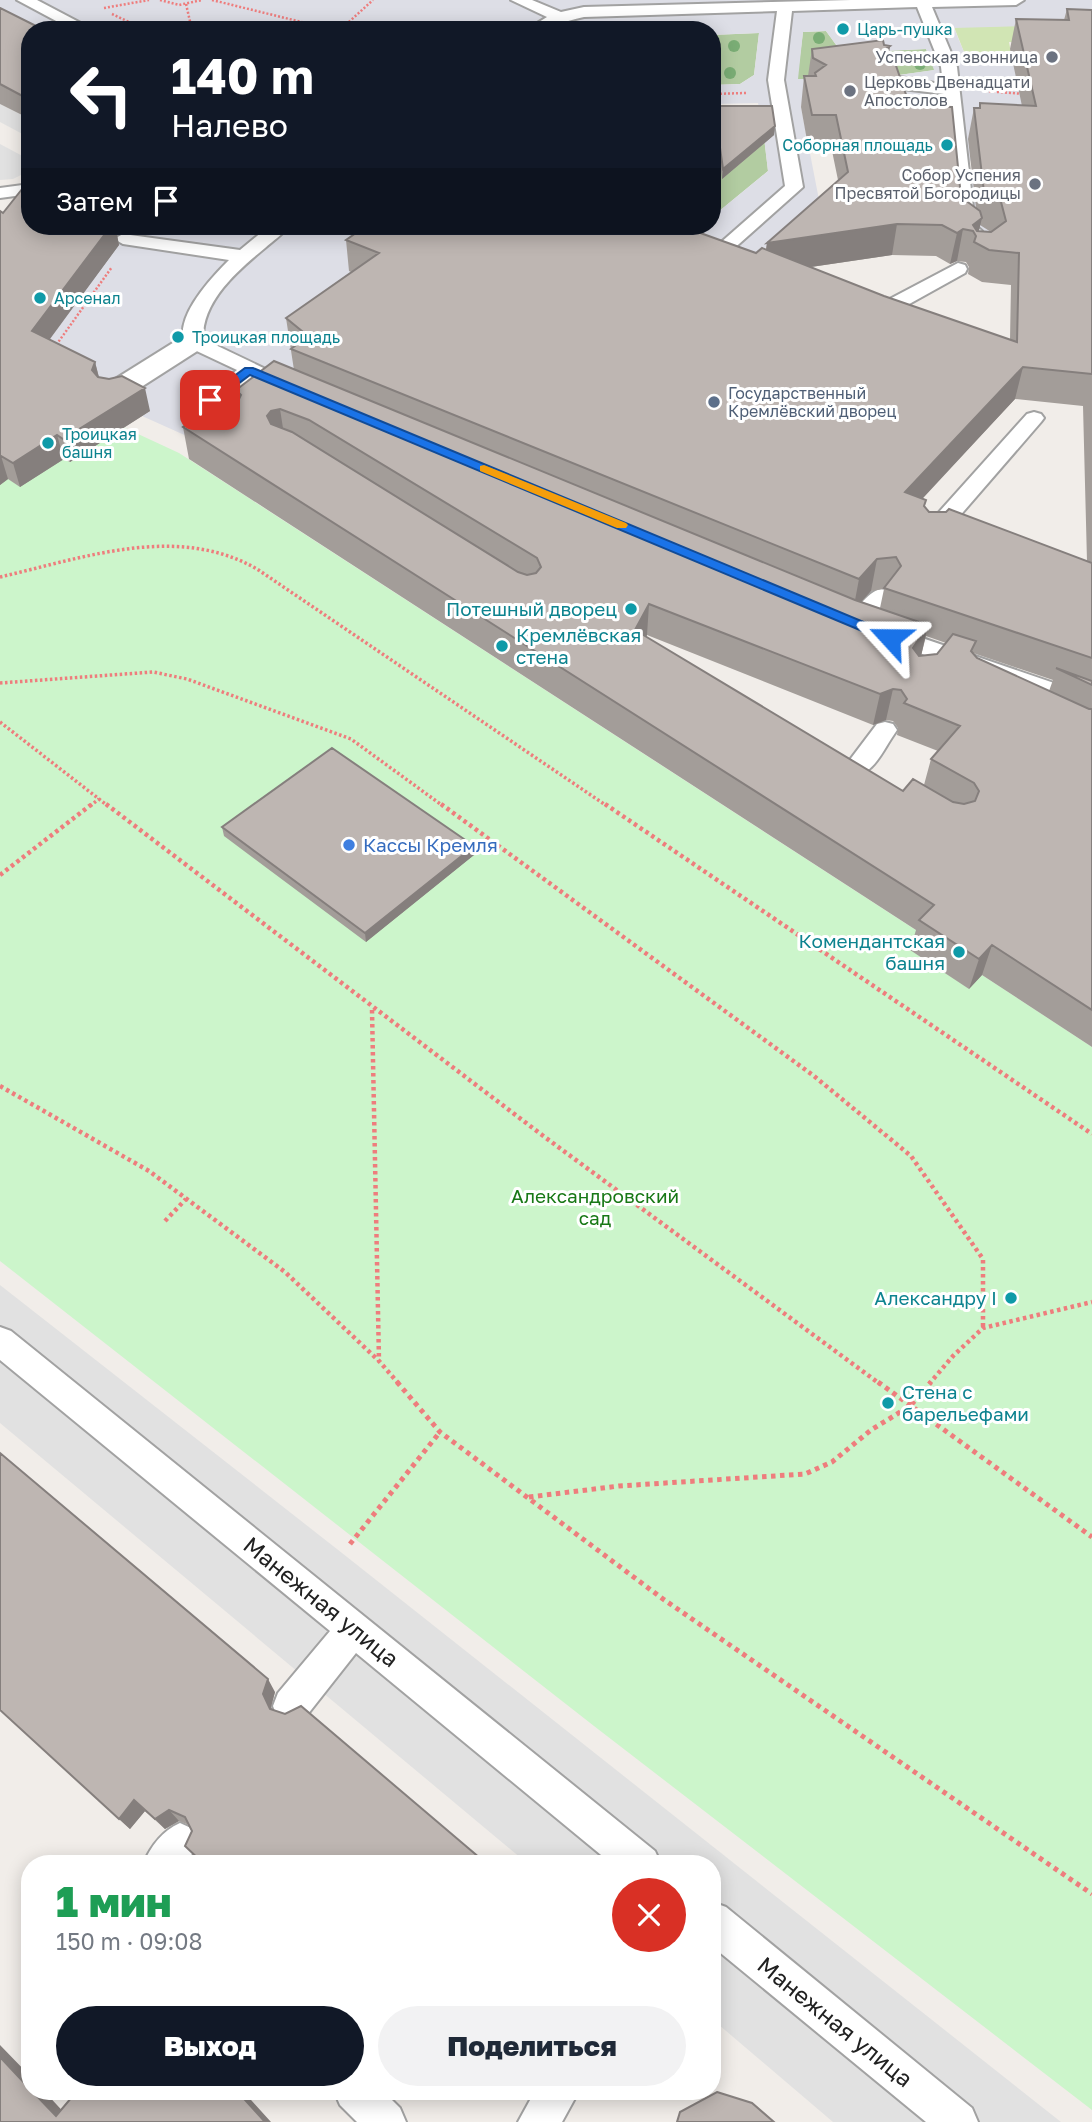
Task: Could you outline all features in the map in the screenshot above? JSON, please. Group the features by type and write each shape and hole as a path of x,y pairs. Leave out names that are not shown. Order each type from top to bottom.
{"street":[{"path":"114,392 193,342"}],"lane":[{"path":"25,0 68,21"},
{"path":"519,0 560,17"},
{"path":"552,21 620,5 785,7 1016,0"},
{"path":"923,3 949,67 966,228 985,238 986,245"},
{"path":"750,262 724,259 720,251 794,187 777,90 785,7"},
{"path":"888,88 911,94 922,88 952,89"},
{"path":"777,90 799,90"},
{"path":"0,193 21,190"},
{"path":"269,235 225,274 196,316 190,330 193,342 249,371 313,397"},
{"path":"123,239 242,256"},
{"path":"856,298 886,309 958,268"},
{"path":"234,427 203,410 210,400 249,371"},
{"path":"930,536 1034,418"},
{"path":"857,623 881,596"},
{"path":"857,623 929,666 1041,711"},
{"path":"857,623 1092,705"},
{"path":"858,767 885,730"},
{"path":"835,754 882,781"},
{"name":"Манежная улица","path":"0,1341 631,1855"},
{"path":"291,1706 354,1629"},
{"name":"Манежная улица","path":"721,1928 958,2122"},
{"path":"363,2100 386,2122"},
{"path":"538,2122 553,2100"}],"path":[{"path":"100,9 149,0"},
{"path":"160,0 186,5 202,0"},
{"path":"212,0 297,21"},
{"path":"350,21 373,0"},
{"path":"186,5 190,21"},
{"path":"952,89 1028,94"},
{"path":"51,351 117,261"},
{"path":"0,577 119,551 156,546 197,547 230,555 280,584 1092,1134"},
{"path":"0,683 153,672 187,679 351,739 814,1076 911,1156 984,1259 983,1328"},
{"path":"0,722 372,1009 1092,1537"},
{"path":"0,875 99,799"},
{"path":"372,1009 379,1361"},
{"path":"0,1086 149,1171 285,1272 379,1361 440,1432 663,1599 1092,1894"},
{"path":"165,1221 186,1199"},
{"path":"529,1497 619,1486 805,1474 832,1462 871,1430 910,1406 953,1356 983,1328 1092,1302"},
{"path":"350,1544 440,1432"}],"green space":[{"path":"1062,25 1061,44 1009,42 1013,64 968,62 954,27"},
{"path":"826,31 842,53 926,49 935,70 885,77 797,80 803,32"},
{"path":"759,33 754,75 740,84 721,85 721,35"},
{"path":"764,137 768,171 721,210 721,138"},
{"name":"Александровский сад","path":"123,427 179,453 925,936 911,950 968,988 982,975 1092,1047 1092,2110 594,1726 0,1261 0,474 20,486 58,461 64,459 70,462"}],"shaded area":[{"path":"0,0 1092,0 1092,40 1062,25 954,28 968,62 1069,66 976,161 963,160 964,176 978,177 1024,223 994,265 885,77 934,70 926,49 842,53 826,31 803,32 798,79 808,79 801,107 820,205 807,212 734,275 621,235 721,235 721,210 768,171 764,138 721,138 721,116 761,116 758,103 721,104 721,85 740,84 754,75 759,33 721,35 721,21 21,21 21,29 0,27"},
{"path":"0,104 21,114 21,133 0,122"},
{"path":"0,144 21,155 21,175 0,180"},
{"path":"125,235 471,235 844,582 209,446 142,416 150,411 12,349 52,336"},
{"path":"0,1285 1061,2122 833,2122 721,2027 721,1855 517,1855 0,1423"}],"building":[{"path":"0,8 26,21 21,21 21,95 0,84"},
{"name":"Государственный Кремлёвский дворец","path":"1067,9 1092,10 1092,374 1023,367 905,492 926,500 924,506 929,512 946,512 949,509 1092,563 1092,658 884,588 901,566 896,557 877,559 859,579 291,349 308,336 286,318 379,253 346,240 353,235 706,235 756,253 762,248 884,296 1017,342 1019,253 989,250 974,242 976,236 973,231 963,229 957,233 942,225 897,224 767,243 848,172 836,115 812,115 804,76 816,76 815,73 826,65 813,58 812,49 883,40 884,45 890,46 880,53 894,60 910,106 952,107 961,197 980,211 982,218 973,225 977,231 991,232 1006,221 1001,202 984,192 974,108 980,108 980,103 1036,106 1016,19 1069,20"},
{"path":"721,106 772,106 775,126 723,169"},
{"path":"21,190 21,235 104,235 32,331 95,362 92,370 98,377 109,379 122,376 145,388 63,439 57,435 13,463 0,457 0,211 3,213"},
{"path":"274,361 855,600 928,625 913,648 919,656 937,654 953,634 976,641 971,651 977,658 1092,709 1092,1010 992,945 979,959 919,920 934,905 183,427 220,401 238,401 241,395 236,390","holes":["280,409 309,420 537,558 541,567 536,573 527,575 518,572 292,432 271,424 267,416 271,411","649,604 880,694 893,689 901,690 907,699 904,703 960,726 931,759 974,783 979,791 975,801 964,804 953,802 913,779 903,791 635,630"]},
{"path":"1056,668 1092,681 1092,685"},
{"name":"Кассы Кремля","path":"332,748 474,846 365,933 222,827"},
{"path":"0,1453 268,1679 263,1694 270,1709 285,1714 301,1706 476,1855 194,1855 185,1846 192,1831 185,1817 169,1810 155,1819 134,1800 119,1819 0,1710"},
{"path":"0,2057 21,2079 21,2100 41,2100 56,2116 69,2100 245,2100 265,2122 0,2122"},
{"path":"721,2093 752,2103 774,2122 677,2122 680,2112 702,2100 721,2100"}],"slow traffic":[{"path":"484,468 621,525"}],"place":[{"name":"Царь-пушка","path":"843,29"},
{"name":"Успенская звонница","path":"1052,57"},
{"name":"Церковь Двенадцати Апостолов","path":"850,91"},
{"name":"Соборная площадь","path":"947,145"},
{"name":"Собор Успения Пресвятой Богородицы","path":"1035,184"},
{"name":"Арсенал","path":"40,298"},
{"name":"Троицкая площадь","path":"178,337"},
{"name":"Государственный Кремлёвский дворец","path":"714,402"},
{"name":"Троицкая башня","path":"48,443"},
{"name":"Потешный дворец","path":"631,609"},
{"name":"Кремлёвская стена","path":"502,646"},
{"name":"Кассы Кремля","path":"349,845"},
{"name":"Комендантская башня","path":"959,952"},
{"name":"Александру I","path":"1011,1298"},
{"name":"Стена с барельефами","path":"888,1403"}],"route":[{"path":"210,400 249,371 890,638"}]}
